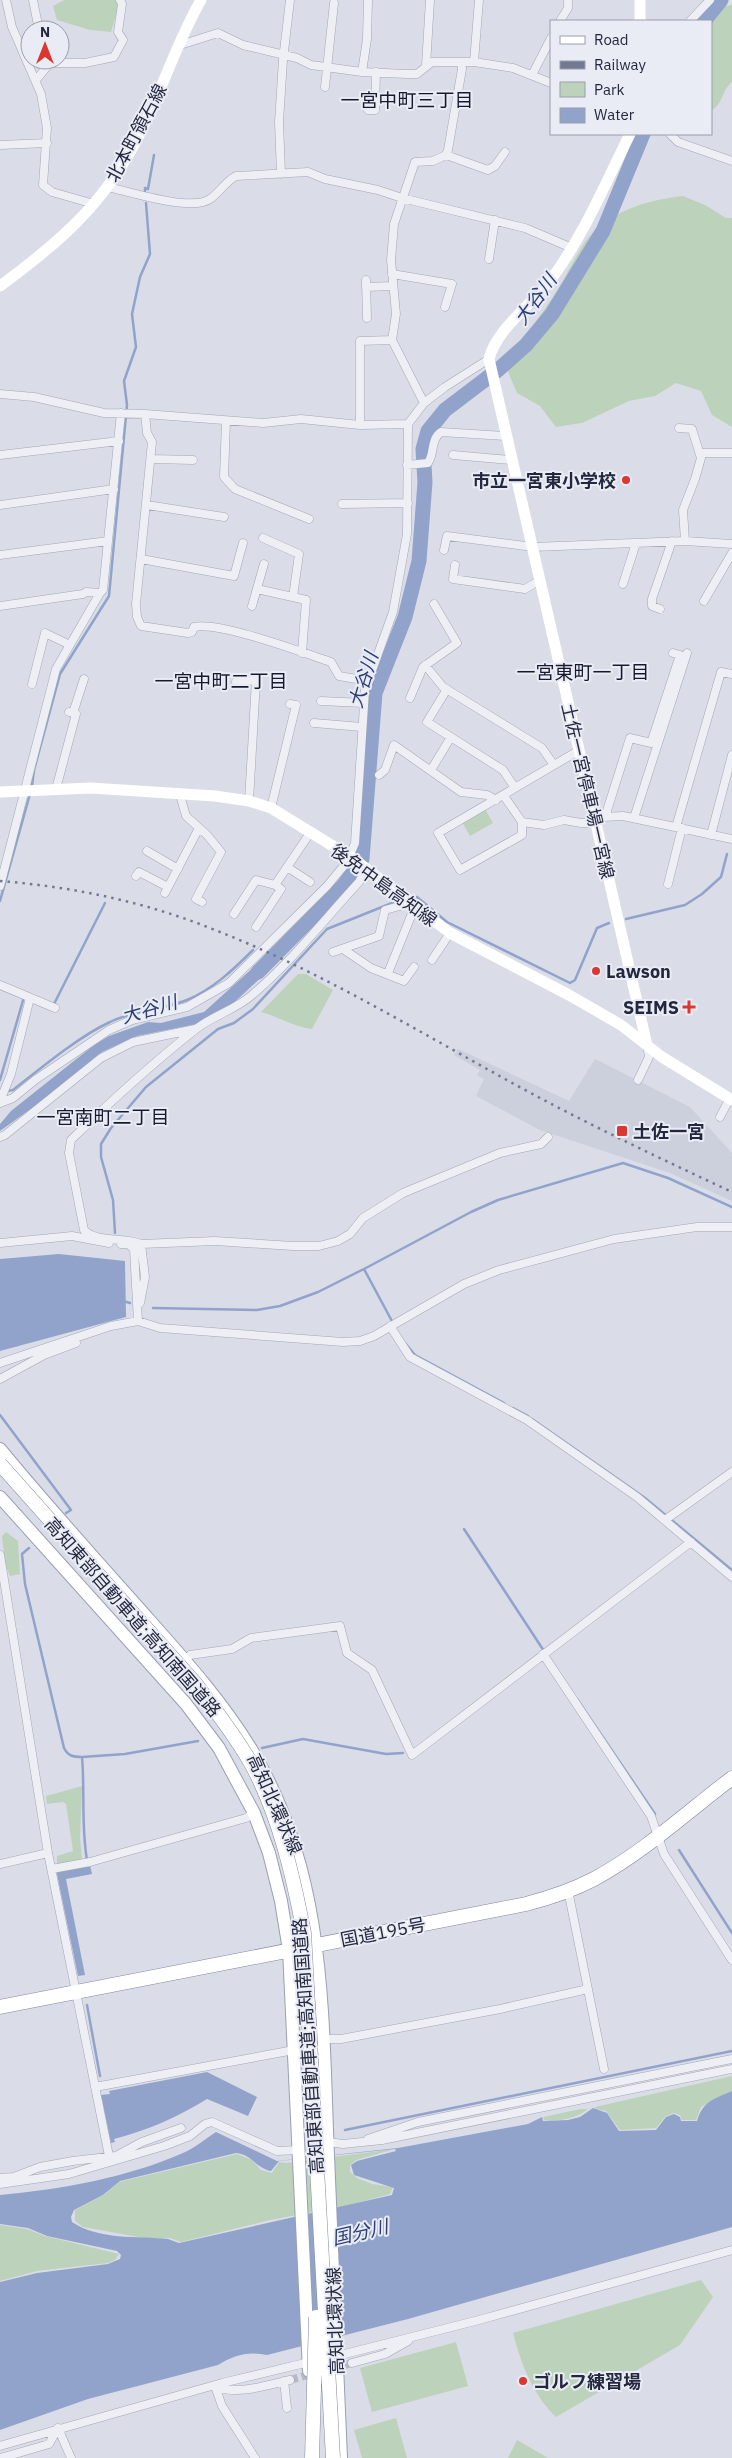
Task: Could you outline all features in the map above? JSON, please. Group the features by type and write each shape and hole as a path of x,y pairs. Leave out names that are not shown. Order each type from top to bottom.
{"highway":[{"name":"高知東部自動車道;高知南国道路","path":"0,1464 195,1683 236,1739 266,1794 289,1861 304,1934 323,2145 333,2458"},
{"name":"国道195号","path":"0,2007 526,1904 594,1879 657,1836 732,1778"},
{"path":"313,2458 317,2276 323,2145"}],"main road":[{"name":"北本町領石線","path":"0,286 64,236 108,188 136,142 201,0"},
{"path":"640,0 640,20"},
{"path":"489,360 496,343 552,278 572,248 629,135"},
{"name":"土佐一宮停車場一宮線","path":"489,360 578,750 599,819 647,1045"},
{"name":"後免中島高知線","path":"0,792 91,788 215,796 249,801 271,808 352,857 450,933 569,995 621,1026 662,1057 731,1099"},
{"name":"高知北環状線","path":"0,1449 184,1660 240,1732 277,1799 302,1868 317,1945 325,2039 323,2145 337,2354 340,2458"},
{"name":"高知北環状線","path":"1,1501 186,1704 219,1748 254,1813 275,1877 289,1950 313,2458"}],"street":[{"path":"6,0 12,27 41,94 47,143 43,180 46,189 94,204"},
{"path":"33,0 38,20"},
{"path":"70,62 85,62 114,56 123,40 118,32 122,4 120,0"},
{"path":"281,174 280,122 283,55 290,0"},
{"path":"362,72 367,39 368,0"},
{"path":"426,66 430,0"},
{"path":"474,62 479,0"},
{"path":"561,20 568,8 568,0"},
{"path":"691,20 710,0"},
{"path":"325,87 334,3"},
{"path":"180,45 218,33 243,45 297,58 311,65 362,72 417,74 432,62 474,62 513,68 550,83"},
{"path":"532,75 550,40"},
{"path":"446,155 462,62"},
{"path":"36,80 43,70"},
{"path":"368,110 375,110 376,72"},
{"path":"671,135 678,142 732,161"},
{"path":"0,145 47,143"},
{"path":"424,403 392,340 396,314 391,260 394,224 402,198 415,162 433,162 446,155 488,170 495,166 504,152"},
{"path":"108,188 194,204 210,200 228,180 236,176 308,172 325,179 378,190 402,198 526,228 572,248"},
{"path":"489,259 495,220"},
{"path":"392,274 452,284 445,307"},
{"path":"367,318 366,284 393,286"},
{"path":"360,425 360,342 392,340"},
{"path":"0,1101 13,1098 97,1036 119,1024 187,1007 221,988 327,886 352,857 357,828 364,703 368,681 393,612 407,534 408,424 424,403 445,386 489,360"},
{"path":"0,394 19,394 104,413 144,414 263,423 301,419 360,425 408,424"},
{"path":"0,886 29,790 56,669 103,590 119,441 124,413"},
{"path":"144,414 147,434 152,442 152,459 136,604 137,617 141,626 188,633 192,632 194,627 200,625 222,628 331,662 339,676 368,681"},
{"path":"226,421 224,477 235,489 309,518"},
{"path":"679,428 692,429 701,454 700,466 683,510 685,541"},
{"path":"407,466 428,463 431,459 434,441 440,432 505,436"},
{"path":"0,456 119,441"},
{"path":"701,454 732,453"},
{"path":"453,454 511,460"},
{"path":"152,459 193,460"},
{"path":"0,505 114,489"},
{"path":"342,504 408,503"},
{"path":"147,505 224,517"},
{"path":"444,550 447,536 533,547 672,541 732,544"},
{"path":"263,538 299,554 292,597"},
{"path":"0,555 108,541"},
{"path":"660,609 652,606 652,599 672,541"},
{"path":"141,558 234,576 243,543"},
{"path":"623,584 636,543"},
{"path":"704,601 732,553"},
{"path":"252,606 264,564"},
{"path":"455,565 453,579 524,589 540,580"},
{"path":"257,589 306,600 302,653"},
{"path":"0,606 67,597 86,592 100,593"},
{"path":"410,698 422,667 457,643 434,604"},
{"path":"32,684 44,633 70,646"},
{"path":"599,819 630,738 651,743 680,655 673,652"},
{"path":"634,818 687,653"},
{"path":"425,665 446,689 542,748 554,765"},
{"path":"668,884 679,828 721,672 732,674"},
{"path":"56,789 76,714 71,712 84,679"},
{"path":"236,682 256,680 249,801"},
{"path":"446,689 427,722 503,770 515,788"},
{"path":"321,701 364,703"},
{"path":"271,808 296,705 290,704"},
{"path":"314,723 362,727"},
{"path":"431,770 451,737"},
{"path":"380,775 385,770 394,745 461,792 487,795 496,800"},
{"path":"504,796 522,822 522,835 460,870 438,833 504,796 578,750"},
{"path":"711,835 732,755"},
{"path":"180,795 186,816 221,852 196,899 202,902"},
{"path":"522,822 544,825 564,820 581,824 599,819 623,816 732,839"},
{"path":"136,876 139,872 166,890 199,828"},
{"path":"275,885 310,832"},
{"path":"147,851 178,869"},
{"path":"287,867 310,882"},
{"path":"367,868 359,882 264,984 235,1007 213,1017 197,1028 109,1104 71,1140 69,1147 84,1230 96,1237 132,1240 141,1244 215,1241 318,1246 338,1241 350,1234 363,1218 403,1193 500,1153 541,1144 548,1137"},
{"path":"234,914 256,880 275,885 281,889 256,927"},
{"path":"333,952 380,936 385,910 413,905"},
{"path":"388,973 413,905"},
{"path":"432,960 450,933"},
{"path":"343,949 372,968 404,981 414,967"},
{"path":"0,985 55,1008"},
{"path":"0,1101 11,1074 30,998"},
{"path":"0,1137 5,1135 101,1058 133,1042 197,1028"},
{"path":"177,1032 184,1040"},
{"path":"638,1080 649,1057 647,1045"},
{"path":"720,1117 731,1099"},
{"path":"0,1363 111,1326 138,1321 160,1328 343,1342 360,1341 398,1322 464,1284 499,1270 614,1239 697,1227 732,1227"},
{"path":"0,1244 72,1236 98,1242 128,1244 134,1249 138,1321"},
{"path":"138,1312 145,1278 141,1244"},
{"path":"0,1379 44,1355 87,1339 111,1326"},
{"path":"390,1326 410,1357 527,1420 637,1497 732,1577"},
{"path":"665,1520 732,1472"},
{"path":"184,1660 190,1655 232,1649 251,1638 340,1626 346,1653 372,1670 412,1754 691,1542"},
{"path":"0,1555 48,1853 110,2159"},
{"path":"543,1654 651,1816 664,1854 732,1960"},
{"path":"52,1869 87,1862 246,1818 254,1813"},
{"path":"0,1864 48,1853"},
{"path":"568,1890 604,2069"},
{"path":"325,2039 341,2039 500,2009 588,1989"},
{"path":"95,2087 294,2050"},
{"path":"364,2141 418,2122 732,2059"},
{"path":"323,2145 382,2140 732,2069"},
{"path":"3,2181 40,2167 73,2161 110,2159 180,2141 212,2122 276,2151 298,2150"},
{"path":"3,2181 69,2174 110,2159 181,2128"},
{"path":"337,2354 418,2336 732,2250"},
{"path":"352,2363 385,2354 418,2336"},
{"path":"0,2446 58,2428 308,2360"},
{"path":"215,2386 223,2389 243,2390 287,2380 287,2408"},
{"path":"215,2386 222,2406 254,2458"},
{"path":"1,2458 49,2444 58,2428"},
{"path":"58,2428 71,2458"}],"shaded area":[{"path":"458,1049 569,1101 595,1059 690,1107 732,1153 732,1201 670,1173 540,1130 476,1096 484,1079 477,1075 480,1070 454,1055"}],"green space":[{"path":"64,0 118,0 118,8 111,32 90,30 70,24 70,20 57,20 53,6"},
{"path":"732,5 732,82 712,110 712,20 707,20 720,7"},
{"path":"683,196 705,205 726,218 732,218 732,427 712,415 701,391 676,383 655,396 629,401 582,423 556,427 540,406 517,393 507,369 513,358 558,289 583,245 592,234 603,224 627,210 655,201"},
{"path":"485,809 493,823 470,836 462,822"},
{"path":"298,974 306,974 333,990 312,1029 261,1012"},
{"path":"6,1532 18,1541 20,1574 10,1576 5,1564 2,1536"},
{"path":"82,1786 80,1838 82,1860 57,1865 57,1856 73,1851 66,1804 63,1802 47,1804 46,1796"},
{"path":"732,2076 732,2091 701,2107 696,2120 682,2120 680,2115 674,2113 666,2116 656,2128 620,2130 606,2111 596,2109 595,2107"},
{"path":"588,2109 568,2119 544,2120 543,2117"},
{"path":"395,2149 356,2160 350,2165 350,2172 357,2178 372,2184 393,2187 390,2194 346,2206 270,2220 181,2242 170,2238 150,2239 83,2227 75,2221 75,2210 104,2195 119,2182 237,2154 252,2160 261,2170 272,2173 279,2162 286,2163"},
{"path":"0,2225 27,2229 45,2236 119,2254 115,2260 108,2263 37,2271 0,2281"},
{"path":"701,2280 713,2297 680,2345 556,2417 534,2389 520,2356 513,2333"},
{"path":"456,2342 468,2386 372,2412 360,2368"},
{"path":"396,2418 407,2458 362,2458 354,2430"},
{"path":"517,2440 548,2458 508,2458"}],"water":[{"path":"266,956 278,962 227,1009 197,1024 137,1036 102,1052 39,1103 0,1131 0,1124 11,1111 94,1045 109,1036 148,1022 161,1023 204,1012"},
{"path":"59,1254 125,1261 126,1317 0,1351 0,1259"},
{"path":"90,1865 92,1874 66,1879 85,1975 78,1976 57,1874 58,1870"},
{"path":"207,2072 257,2097 248,2116 207,2099 185,2112 151,2127 114,2139 115,2142 111,2143 101,2095 110,2094 109,2091"},
{"name":"国分川","path":"732,2091 732,2227 408,2319 267,2355 254,2353 241,2355 218,2365 88,2399 0,2430 0,2282 37,2273 108,2264 120,2259 121,2255 117,2251 47,2236 28,2228 0,2224 0,2195 70,2186 116,2176 161,2162 187,2151 216,2132 277,2161 398,2148 528,2124 542,2117 543,2121 568,2120 580,2117 593,2108 607,2113 619,2131 656,2130 666,2117 674,2114 680,2117 681,2121 697,2121 699,2114 706,2105","holes":["395,2149 396,2151 357,2161 351,2165 354,2175 394,2188 392,2195 179,2243 168,2239 119,2236 94,2232 72,2222 71,2217 74,2210 103,2195 120,2181 236,2153 246,2156 261,2167 271,2171 279,2161"]}],"waterway":[{"name":"大谷川","path":"705,20 721,0"},
{"name":"大谷川","path":"258,972 344,885 362,859 375,693 405,617 419,561 425,482 423,449 428,431 445,410 499,369 526,345 552,314 603,231 643,135"},
{"path":"145,191 145,188 148,189 154,155"},
{"path":"32,786 34,770 60,674 109,596 127,405 124,381 136,347 132,314 140,277 150,254 146,203"},
{"path":"0,901 30,794"},
{"path":"626,919 685,905 702,894 721,877 727,854"},
{"path":"414,897 417,897 447,922 570,983 575,980 597,928 609,923"},
{"path":"115,1233 113,1200 101,1157 101,1144 111,1128 146,1087 218,1029 234,1023 253,1009 327,929 397,901"},
{"path":"54,1004 105,903"},
{"path":"7,1091 13,1090 73,1044 98,1028 119,1018 177,1003 196,996 222,978 253,950"},
{"path":"0,1080 24,997 22,996"},
{"path":"153,1308 257,1310 280,1306 318,1292 471,1212 498,1200 623,1163 668,1178 732,1207"},
{"path":"364,1269 393,1323"},
{"path":"123,1301 130,1303"},
{"path":"405,1343 415,1355 504,1403"},
{"path":"513,1408 528,1416"},
{"path":"0,1415 71,1510 66,1513"},
{"path":"532,1419 645,1498 732,1570"},
{"path":"464,1529 544,1651"},
{"path":"29,1548 22,1554 25,1584 64,1748 67,1753 76,1757 82,1757 84,1834 87,1860"},
{"path":"577,1699 655,1814"},
{"path":"262,1748 303,1739 386,1754 403,1753"},
{"path":"82,1757 125,1754 198,1741"},
{"path":"679,1850 732,1933"},
{"path":"87,2005 100,2076"},
{"path":"345,2130 732,2051"}],"tunnel":[{"path":"333,2368 352,2363"},
{"path":"290,2380 315,2373"}],"railway":[{"path":"0,881 55,887 109,897 163,911 252,945 362,1000 561,1109 732,1192"}],"place":[{"name":"市立一宮東小学校","path":"626,480"},
{"name":"Lawson","path":"596,971"},
{"name":"SEIMS","path":"689,1007"},
{"name":"土佐一宮","path":"622,1131"},
{"name":"ゴルフ練習場","path":"523,2381"}],"district":[{"name":"一宮中町三丁目","path":"407,100"},
{"name":"一宮東町一丁目","path":"583,672"},
{"name":"一宮中町二丁目","path":"221,681"},
{"name":"一宮南町二丁目","path":"103,1117"}]}
